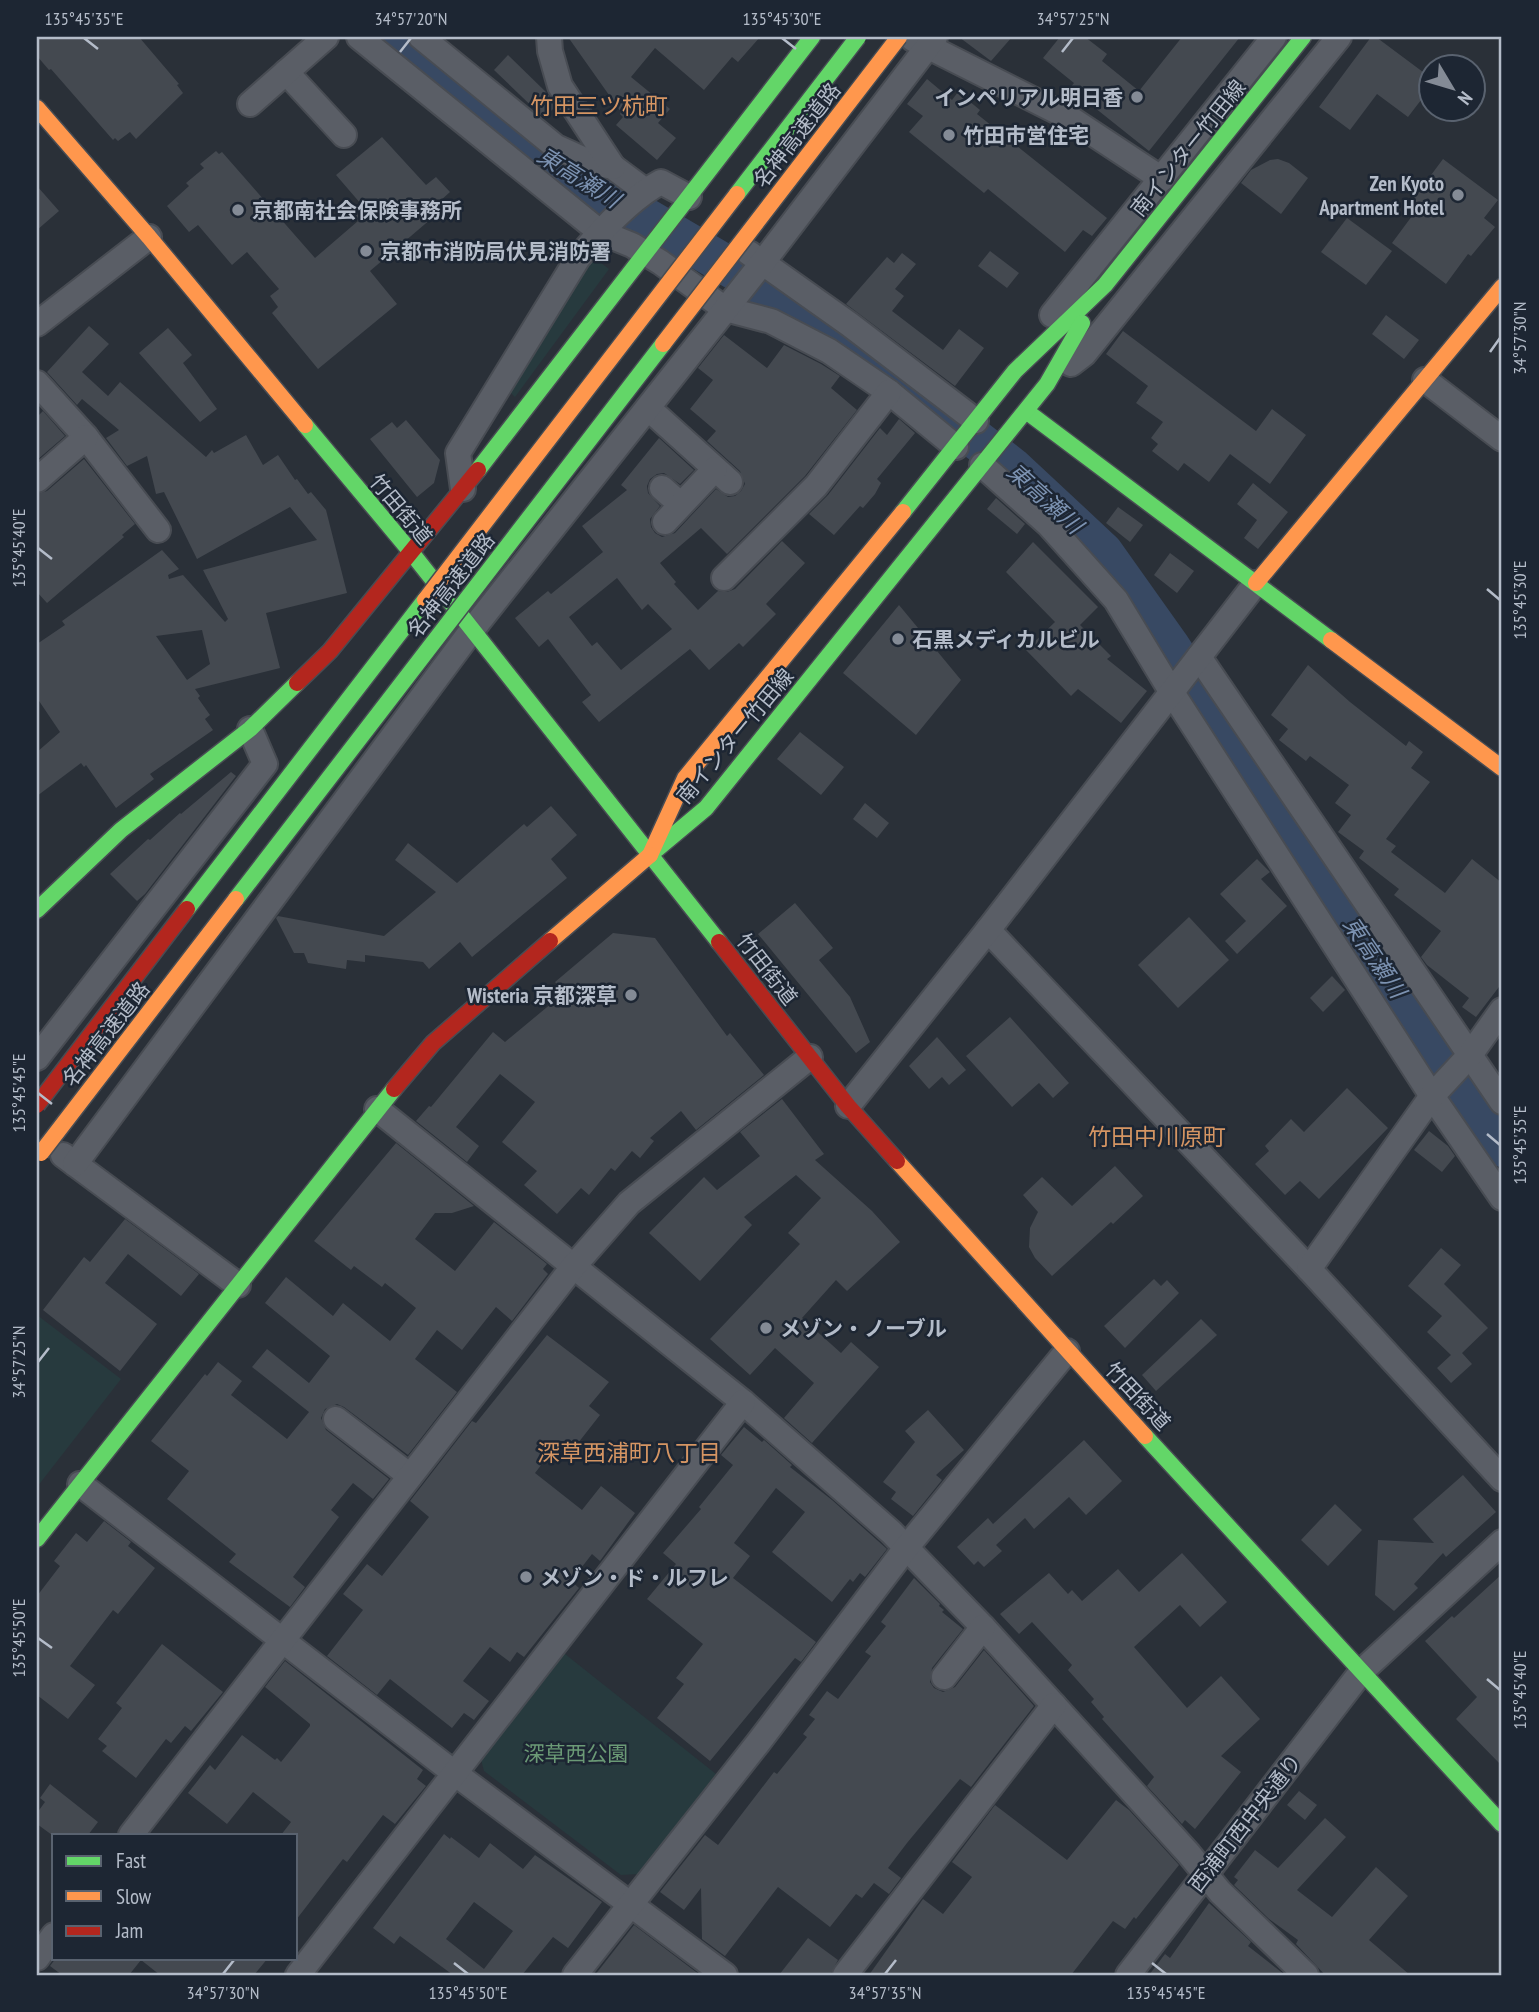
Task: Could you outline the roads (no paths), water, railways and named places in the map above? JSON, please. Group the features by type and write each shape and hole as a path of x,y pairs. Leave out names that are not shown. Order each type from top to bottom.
{"main road":[{"name":"名神高速道路","path":"37,1105 858,37"},
{"name":"名神高速道路","path":"38,1149 899,37"},
{"name":"南インター竹田線","path":"650,855 685,778 1015,371 1105,285 1303,37"},
{"path":"37,910 121,830 250,729 330,650 463,489 685,202 804,40"},
{"name":"竹田街道","path":"37,108 149,237 411,552 848,1106 1067,1351 1502,1824"},
{"name":"南インター竹田線","path":"650,855 706,808 1026,411 1047,384 1105,285"},
{"path":"1256,583 1502,286"},
{"path":"1026,411 1502,768"},
{"path":"37,1539 377,1109 433,1043 650,855"}],"street":[{"path":"250,104 326,37"},
{"path":"359,37 645,253 731,302 829,351 958,444"},
{"path":"549,37 559,86 613,167 642,192"},
{"path":"1015,371 1038,333 1274,37"},
{"path":"1047,384 1084,354 1339,37"},
{"path":"432,40 456,65 556,147 589,162 613,167"},
{"path":"75,1164 472,630 760,266 924,40 1068,117 1162,179"},
{"path":"432,94 456,65"},
{"path":"286,72 344,135"},
{"path":"463,489 458,453 578,258 642,192 661,182 760,266 849,324 975,423"},
{"path":"37,324 149,237"},
{"path":"1425,380 1502,439"},
{"path":"37,383 86,437 158,530"},
{"path":"724,578 816,485 889,392"},
{"path":"648,408 722,475 669,504"},
{"path":"37,480 86,437"},
{"path":"983,463 1048,524 1116,600 1502,1198"},
{"path":"848,1106 988,930 1256,583"},
{"path":"1198,659 1467,1056 1502,1102"},
{"path":"37,1058 265,764 250,729"},
{"path":"988,930 1309,1269 1502,1479"},
{"path":"1309,1269 1435,1093 1502,1010"},
{"path":"132,1834 573,1267 629,1203 810,1057"},
{"path":"377,1109 743,1402 906,1548 983,1627 1206,1873 1220,1892 1306,1975"},
{"path":"38,1149 75,1164 238,1285"},
{"path":"575,1975 758,1743 906,1548 1067,1351"},
{"path":"298,1975 743,1402"},
{"path":"336,1419 410,1476"},
{"path":"80,1484 453,1772 725,1975"},
{"name":"西浦町西中央通り","path":"1128,1975 1362,1671 1502,1542"},
{"path":"944,1677 983,1627"},
{"path":"845,1975 1054,1705"},
{"path":"37,1958 52,1938"}],"waterway":[{"name":"東高瀬川","path":"399,37 549,161 774,293 859,349 1013,468 1103,552 1169,645 1502,1147"}],"place":[{"name":"インペリアル明日香","path":"1137,97"},
{"name":"竹田市営住宅","path":"949,135"},
{"name":"Zen Kyoto Apartment Hotel","path":"1458,195"},
{"name":"京都南社会保険事務所","path":"238,210"},
{"name":"京都市消防局伏見消防署","path":"366,251"},
{"name":"石黒メディカルビル","path":"898,639"},
{"name":"Wisteria 京都深草","path":"631,995"},
{"name":"メゾン・ノーブル","path":"766,1328"},
{"name":"メゾン・ド・ルフレ","path":"526,1577"}],"district":[{"name":"竹田三ツ杭町","path":"599,105"},
{"name":"竹田中川原町","path":"1157,1136"},
{"name":"深草西浦町八丁目","path":"629,1452"}],"park label":[{"name":"深草西公園","path":"576,1753"}]}
